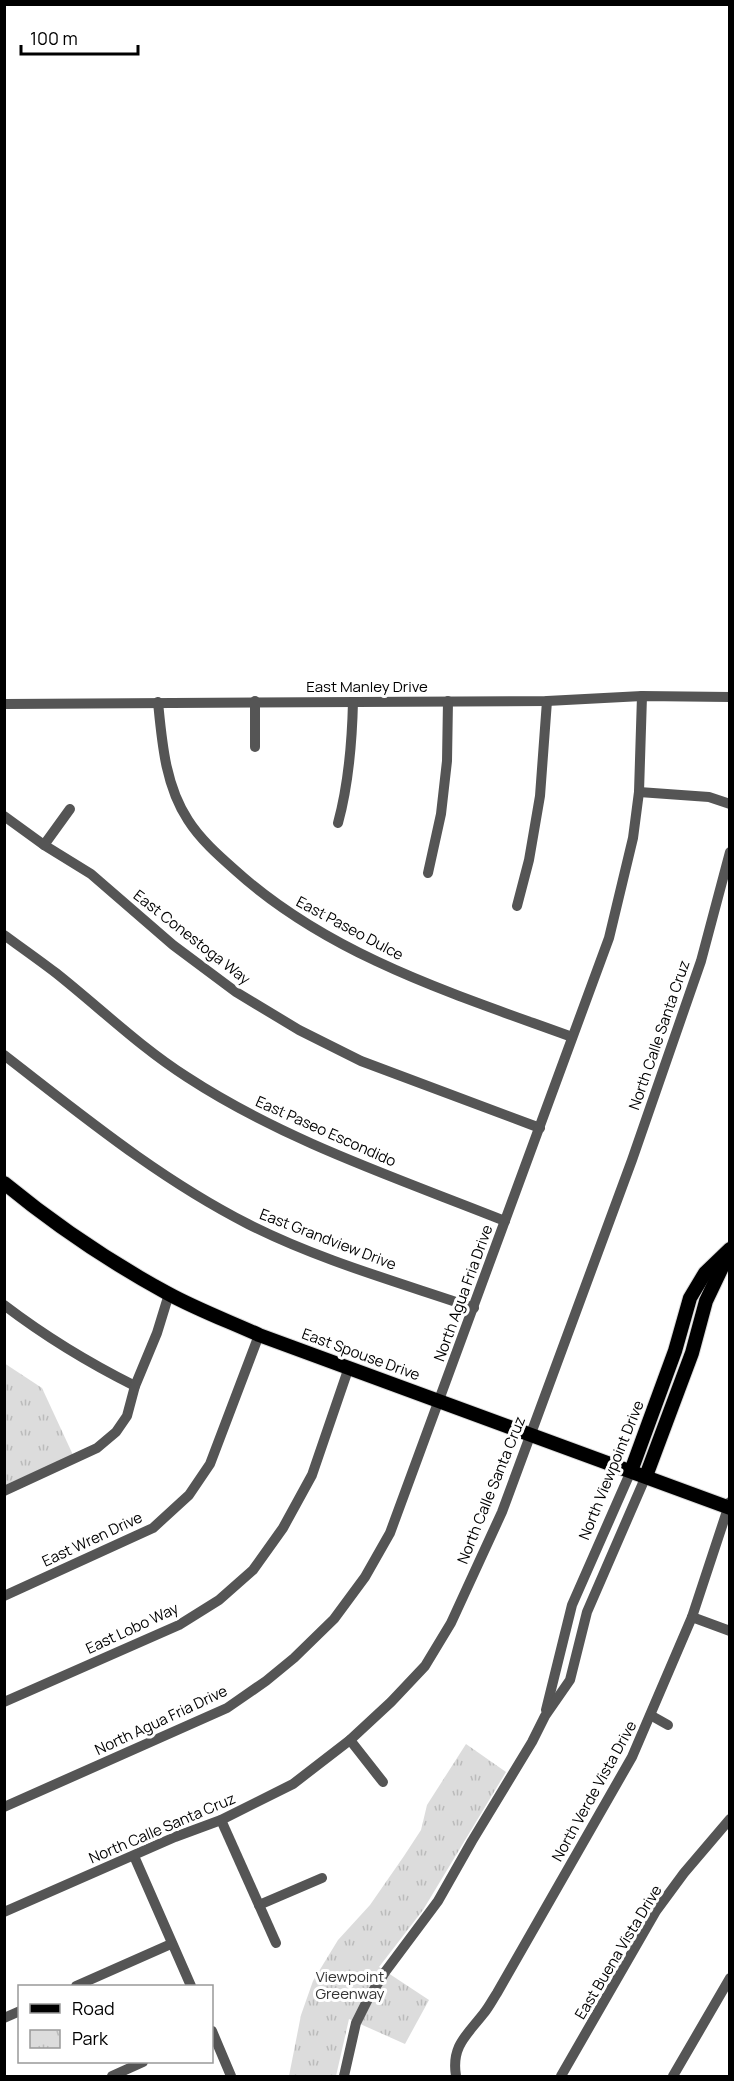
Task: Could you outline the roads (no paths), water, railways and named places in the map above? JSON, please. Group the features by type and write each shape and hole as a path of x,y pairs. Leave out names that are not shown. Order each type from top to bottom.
{"main road":[{"name":"East Spouse Drive","path":"4,1183 35,1208 84,1241 169,1294 259,1335 529,1436 729,1506"},
{"name":"North Viewpoint Drive","path":"631,1471 675,1351 690,1298 705,1273 729,1251"},
{"name":"North Viewpoint Drive","path":"646,1476 692,1353 706,1301 729,1251"}],"street":[{"name":"East Manley Drive","path":"4,704 547,701 642,696 729,697"},
{"name":"North Agua Fria Drive","path":"4,1806 227,1708 294,1658 334,1619 365,1577 390,1533 612,928 633,838 639,792 642,696"},
{"path":"428,873 441,814 447,761 448,701"},
{"path":"517,906 529,860 540,796 547,701"},
{"name":"East Paseo Dulce","path":"158,702 162,746 171,783 188,820 215,852 248,882 290,914 348,948 409,977 572,1037"},
{"path":"255,702 255,747"},
{"path":"338,823 348,780 353,702"},
{"path":"639,792 709,797 729,804"},
{"path":"44,845 69,809"},
{"name":"East Conestoga Way","path":"4,816 44,845 91,874 174,945 236,992 299,1030 361,1061 540,1128"},
{"name":"North Calle Santa Cruz","path":"4,1912 175,1837 220,1820 292,1784 350,1740 425,1666 451,1623 502,1512 632,1160 701,961 729,852"},
{"name":"East Paseo Escondido","path":"4,936 56,974 124,1031 186,1077 263,1123 505,1221"},
{"name":"East Grandview Drive","path":"4,1055 138,1159 187,1190 238,1218 302,1248 474,1308"},
{"path":"4,1491 97,1448 116,1432 127,1416 135,1386 157,1334 169,1294"},
{"path":"4,1305 41,1333 89,1363 135,1386"},
{"name":"East Wren Drive","path":"4,1596 153,1528 189,1495 210,1464 259,1335"},
{"name":"East Lobo Way","path":"4,1702 179,1625 219,1600 253,1570 283,1528 312,1475 349,1367"},
{"name":"North Viewpoint Drive","path":"344,2076 356,2023 368,1999 385,1972 438,1901 532,1742 544,1716 572,1605 584,1573 631,1471"},
{"name":"North Viewpoint Drive","path":"544,1716 570,1680 587,1612 646,1476"},
{"name":"North Verde Vista Drive","path":"456,2076 456,2054 462,2039 497,1993 632,1757 652,1716 692,1617 729,1506"},
{"path":"692,1617 729,1631"},
{"path":"652,1716 668,1725"},
{"path":"350,1740 383,1782"},
{"path":"220,1820 276,1943"},
{"name":"East Buena Vista Drive","path":"561,2076 656,1911 684,1873 729,1820"},
{"path":"134,1856 191,1985"},
{"path":"260,1905 322,1878"},
{"path":"78,1985 171,1944"},
{"path":"673,2076 729,1978"},
{"path":"4,2018 18,2012"},
{"path":"213,2034 231,2076"},
{"path":"112,2076 139,2063"}],"park label":[{"name":"Viewpoint Greenway","path":"350,1984"}]}
